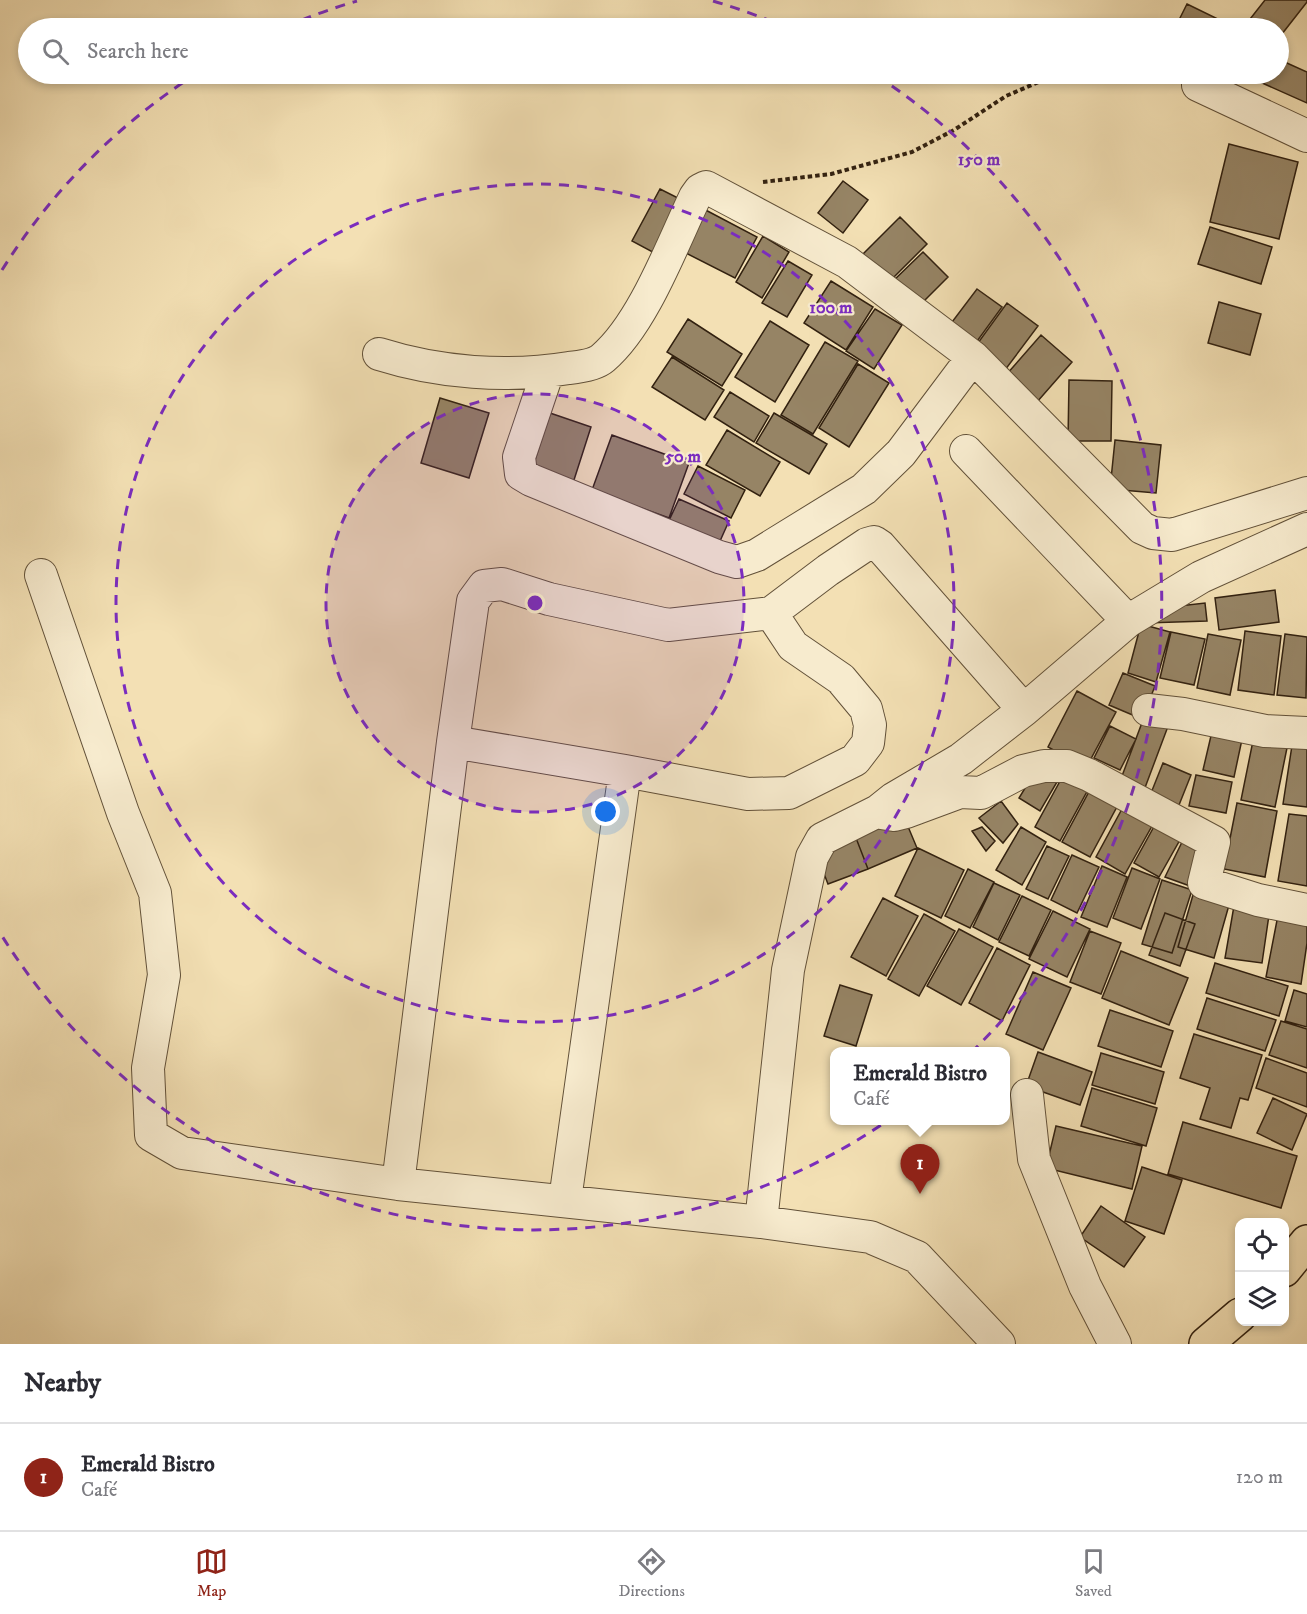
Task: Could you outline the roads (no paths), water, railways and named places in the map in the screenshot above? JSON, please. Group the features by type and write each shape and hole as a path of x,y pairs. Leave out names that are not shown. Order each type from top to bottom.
{"main road":[{"path":"1289,1264 1307,1242"},
{"path":"1206,1344 1235,1319"}],"street":[{"path":"1198,85 1307,136"},
{"path":"380,354 402,361 472,372 548,372 601,360 626,334 650,292 695,197 700,190 706,188 847,262 973,357 1142,528 1153,533 1172,535 1307,493"},
{"path":"548,372 519,457 521,474 719,557 737,562 757,555 864,489 901,453 973,357"},
{"path":"966,451 1128,621"},
{"path":"761,1222 788,969 812,857 822,839 878,811 893,799 961,759 1024,710 1128,621 1201,577 1307,529"},
{"path":"398,1184 453,742 473,601 484,586 502,584 549,599 668,625 771,614 828,570 867,544 874,542 1024,710"},
{"path":"41,575 123,813 155,893 164,975 148,1068 151,1135 182,1153 398,1184 761,1222 870,1238 917,1257 999,1344"},
{"path":"453,742 748,794 789,793 855,760 868,742 870,725 867,709 841,679 793,646 771,614"},
{"path":"1148,710 1183,714 1265,731 1307,733"},
{"path":"878,811 894,815 960,792 981,793 1023,771 1044,766 1067,766 1089,775 1214,842 1204,883 1258,900 1307,910"},
{"path":"565,1200 625,771"},
{"path":"1028,1095 1034,1159 1085,1286 1115,1344"}],"place":[{"name":"Emerald Bistro","path":"920,1194"}]}
